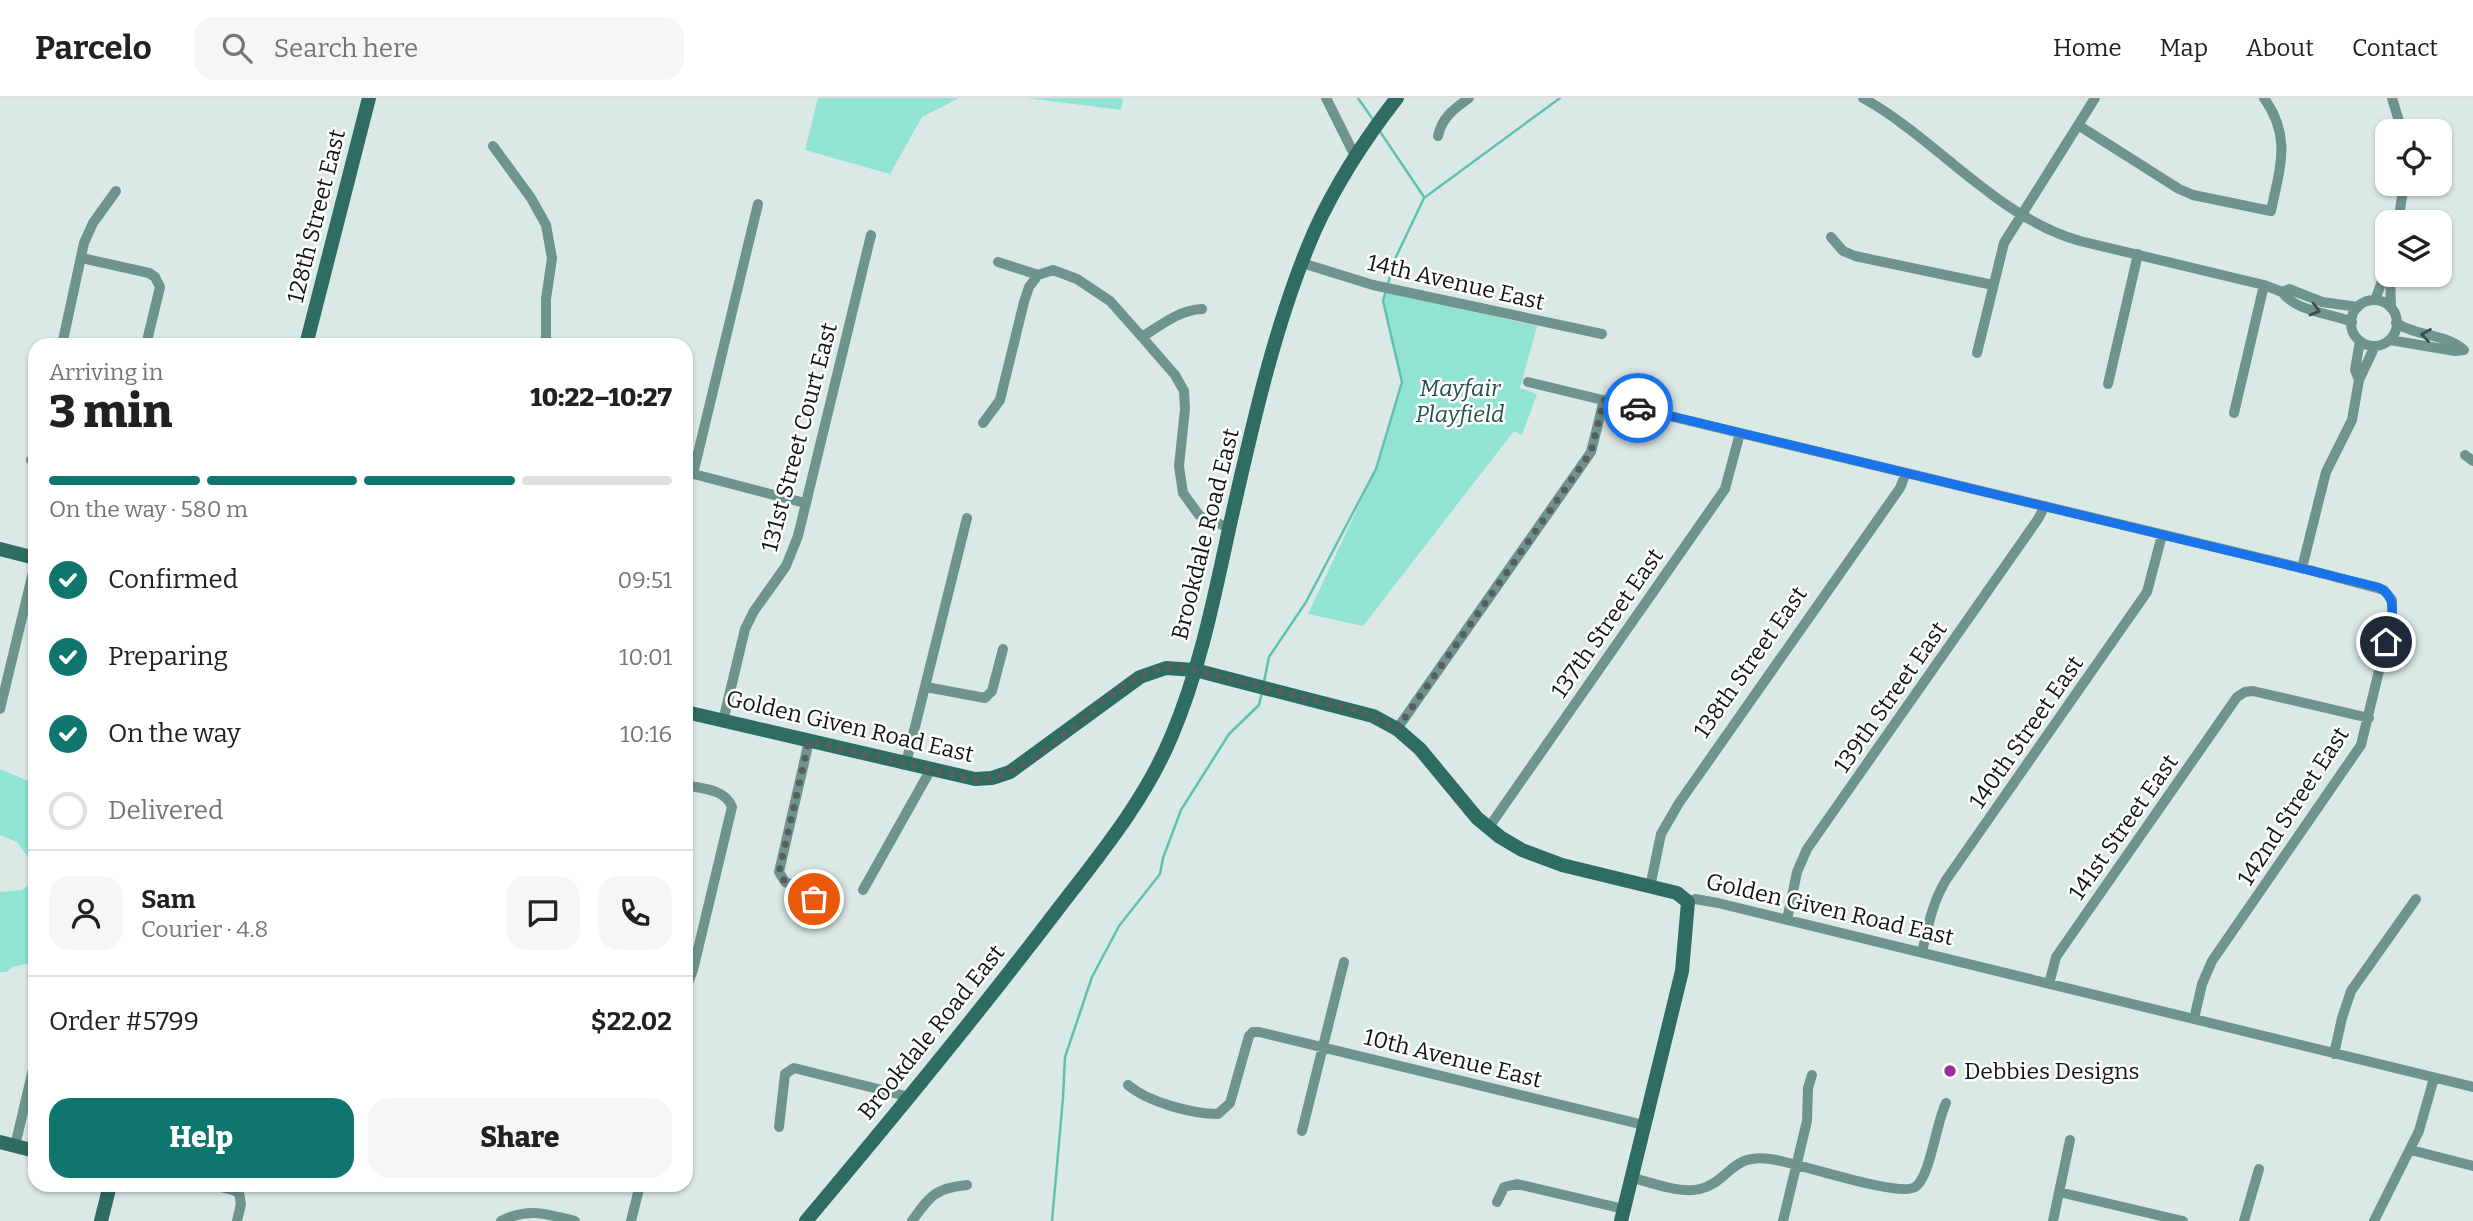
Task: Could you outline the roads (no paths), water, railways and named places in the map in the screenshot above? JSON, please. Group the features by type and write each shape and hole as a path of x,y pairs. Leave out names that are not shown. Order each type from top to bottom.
{"street":[{"name":"128th Street East","path":"308,338 369,98"},
{"path":"1326,98 1355,156"},
{"name":"Brookdale Road East","path":"806,1221 967,1027 1119,830 1172,737 1195,670 1273,352 1301,263 1327,206 1355,156 1397,98"},
{"path":"1438,136 1442,121 1469,98"},
{"path":"1863,98 2021,214 2068,237 2264,285 2283,292 2286,297 2304,307 2332,314 2351,323"},
{"path":"1977,353 2004,243 2095,98"},
{"path":"2078,125 2179,189 2193,195 2272,211 2283,145 2278,121 2264,98"},
{"path":"2392,98 2398,119"},
{"path":"493,146 531,198 545,225 552,258 546,299 547,338"},
{"path":"64,338 84,243 93,223 116,191"},
{"path":"693,457 758,204"},
{"name":"131st Street Court East","path":"723,720 745,629 789,560 806,503 871,234"},
{"path":"1831,237 1843,251 1855,256 1993,285"},
{"path":"2108,384 2137,254"},
{"path":"82,258 149,273 157,279 160,288 148,338"},
{"path":"998,262 1038,275"},
{"name":"14th Avenue East","path":"1301,263 1373,285 1602,334"},
{"path":"983,422 1000,400 1029,287 1038,275 1053,270 1068,274 1110,301 1175,375 1184,391 1185,409 1179,466 1184,493 1199,515 1229,528"},
{"path":"2234,413 2264,285"},
{"path":"2283,292 2289,289 2322,302 2358,307 2375,300 2380,287"},
{"path":"2390,287 2391,308 2396,323 2390,340"},
{"path":"2375,300 2391,308"},
{"path":"2358,307 2351,323 2353,332 2360,341 2375,346 2390,340 2469,351"},
{"path":"1142,337 1177,315 1188,310 1202,309"},
{"path":"2396,323 2414,333 2450,340 2469,351"},
{"path":"2359,380 2355,370 2360,341"},
{"path":"1528,382 2302,568 2326,472 2352,420 2359,380 2375,346"},
{"path":"1397,729 1591,452 1604,400"},
{"name":"137th Street East","path":"1489,827 1724,489 1740,433"},
{"name":"138th Street East","path":"1650,887 1661,834 1679,803 1900,488 1906,473"},
{"path":"693,474 806,503"},
{"name":"139th Street East","path":"1787,920 1797,872 1807,849 2045,506"},
{"path":"906,763 967,518"},
{"name":"140th Street East","path":"1922,952 1934,904 1946,880 2147,592 2162,535"},
{"path":"0,549 28,556"},
{"name":"142nd Street East","path":"2194,1020 2202,984 2212,961 2355,754 2363,740 2369,718 2392,617 2392,600 2378,587 2302,568"},
{"path":"0,709 28,593"},
{"path":"926,687 985,698 992,691 1003,649"},
{"name":"Golden Given Road East","path":"693,714 975,779 992,778 1010,772 1140,677 1166,667 1195,670 1362,712 1397,729 1430,759 1477,818 1522,850 1545,860 1677,893 1688,902 1695,899 1717,903 2473,1087"},
{"name":"141st Street East","path":"2049,984 2056,957 2237,697 2253,691 2369,718"},
{"path":"809,741 779,872 785,882 812,893 814,899 811,909"},
{"path":"863,890 931,769"},
{"path":"693,787 722,794 732,805 693,970"},
{"path":"2334,1054 2351,991 2416,899"},
{"path":"1497,1202 1504,1187 1517,1184 1622,1215 1682,971 1688,902"},
{"path":"1302,1131 1344,962"},
{"name":"10th Avenue East","path":"1128,1085 1143,1096 1218,1114 1226,1108 1247,1041 1253,1032 1268,1033 1644,1125"},
{"path":"779,1127 785,1074 794,1068 910,1097"},
{"path":"1783,1221 1807,1121 1808,1088 1812,1075"},
{"path":"2374,1221 2424,1118 2434,1078"},
{"path":"15,1146 28,1091"},
{"path":"1632,1178 1692,1190 1706,1187 1748,1159 1770,1158 1902,1191 1914,1188 1924,1178 1938,1120 1946,1103"},
{"path":"2053,1221 2070,1140"},
{"path":"0,1142 28,1149"},
{"path":"2410,1150 2473,1166"},
{"path":"2244,1221 2259,1168"},
{"path":"912,1221 937,1191 948,1186 967,1185"},
{"path":"101,1221 108,1192"},
{"path":"237,1192 241,1204 237,1221"},
{"path":"631,1221 638,1192"},
{"path":"2059,1192 2183,1221"},
{"path":"501,1221 521,1213 532,1212 575,1221"}],"waterway":[{"path":"1358,98 1374,121"},
{"path":"1388,284 1395,259 1424,198 1560,98"},
{"path":"1379,130 1424,197"},
{"path":"1264,682 1269,657 1306,602 1376,469 1402,382 1383,301 1386,290"},
{"path":"1052,1221 1065,1057 1092,977 1119,926 1160,874 1163,858 1181,810 1229,734 1259,705 1262,692"}],"place":[{"name":"Debbies Designs","path":"1950,1071"}],"park label":[{"name":"Mayfair Playfield","path":"1460,401"}]}
